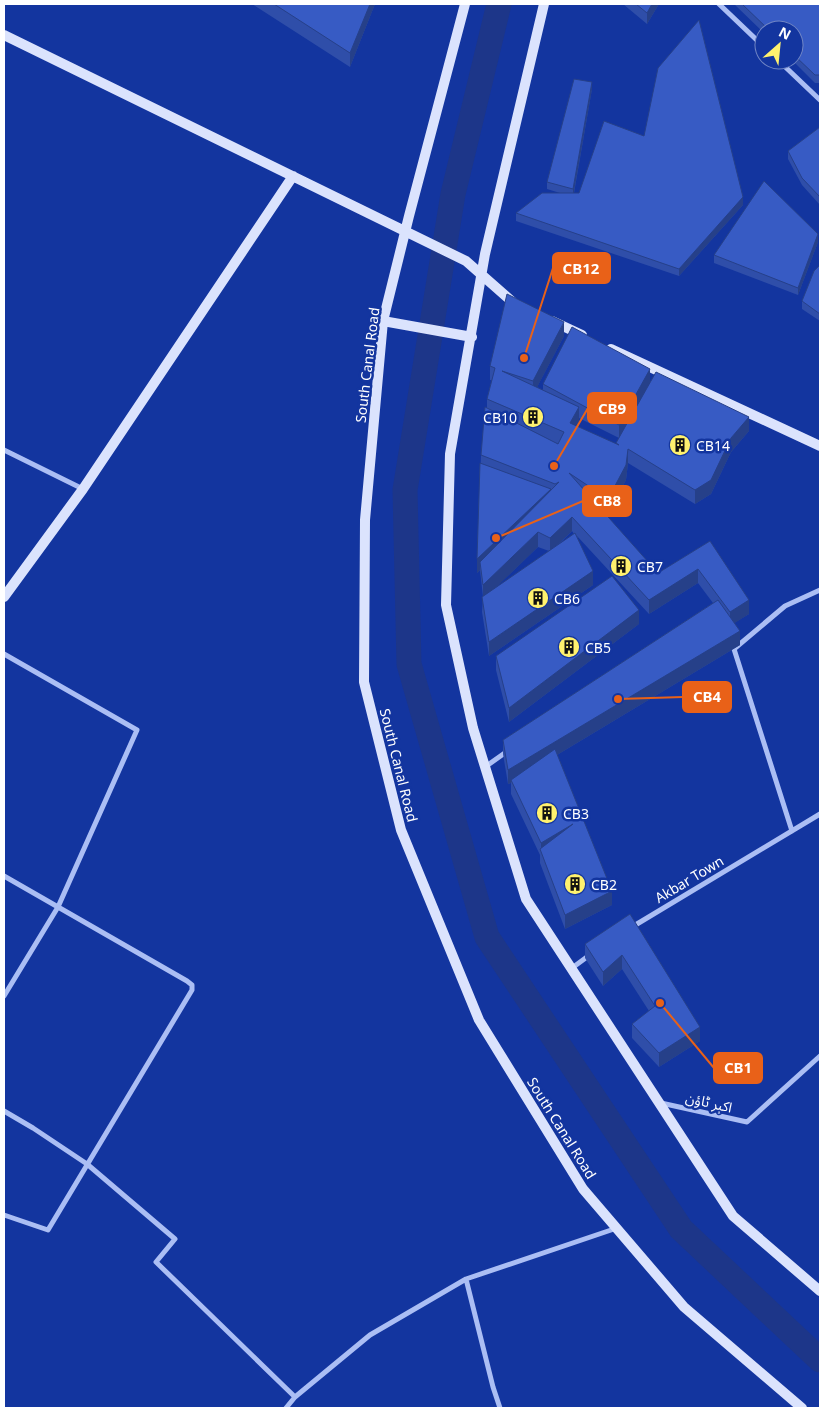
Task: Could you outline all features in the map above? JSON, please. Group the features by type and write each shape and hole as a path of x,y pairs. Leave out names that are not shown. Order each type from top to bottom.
{"main road":[{"name":"South Canal Road","path":"466,4 386,322 365,520 364,682 401,830 479,1020 583,1188 684,1307 802,1408"},
{"path":"544,4 468,336 450,454 446,605 473,728 526,899 733,1216 820,1291"},
{"path":"4,35 466,261 482,273 512,302 820,446"},
{"path":"4,597 82,489 293,176"},
{"path":"386,322 468,336"}],"street":[{"path":"719,4 754,37"},
{"path":"788,70 820,100"},
{"path":"4,450 82,489"},
{"path":"792,831 734,649 785,606 820,590"},
{"path":"4,654 137,730 58,907 4,996"},
{"path":"485,767 512,748"},
{"name":"Akbar Town","path":"630,928 820,814"},
{"path":"4,876 192,985 192,990 48,1230 4,1216"},
{"path":"571,968 600,948"},
{"name":"اکبر ٹاؤن","path":"659,1102 747,1122 820,1056"},
{"path":"4,1111 87,1164 175,1239 156,1262 295,1397"},
{"path":"286,1408 295,1397 370,1335 466,1278 617,1228"},
{"path":"466,1278 500,1408"}],"building":[{"path":"274,4 370,4 350,53"},
{"path":"636,4 652,4 647,13"},
{"path":"742,4 820,4 820,75 815,75 804,65 804,20 759,20"},
{"path":"699,20 743,197 679,269 516,213 542,193 579,193 604,121 644,136 658,68"},
{"path":"574,79 592,82 573,189 547,182"},
{"path":"820,127 820,197 802,178 788,151"},
{"path":"764,181 818,234 798,288 714,255"},
{"path":"820,265 820,314 802,301 814,271"},
{"path":"507,294 564,322 533,381 502,371 579,407 570,423 619,445 616,443 656,372 749,417 731,438 711,480 695,490 628,449 626,465 608,499 569,473 658,573 710,541 749,600 730,612 698,569 649,600 572,517 550,538 538,532 483,585 480,562 559,482 555,484 481,455 485,407 558,444 564,432 487,399 495,368 490,366"},
{"path":"572,327 650,369 619,425 543,384"},
{"path":"480,463 551,489 477,559"},
{"name":"CB6","path":"575,533 593,571 489,642 482,597"},
{"name":"CB5","path":"612,576 639,610 509,708 496,656"},
{"path":"718,600 740,631 508,770 503,740"},
{"path":"555,749 612,891 565,915 540,849 573,824 541,843 511,780"},
{"path":"630,914 700,1027 659,1053 632,1024 655,1006 622,955 603,972 585,944"}],"waterway":[{"path":"499,4 453,194 405,490 409,664 487,937 681,1229 820,1360"}],"place":[{"name":"CB12","path":"524,358"},
{"name":"CB10","path":"533,417"},
{"name":"CB14","path":"680,445"},
{"name":"CB9","path":"554,466"},
{"name":"CB8","path":"496,538"},
{"name":"CB7","path":"621,566"},
{"name":"CB6","path":"538,598"},
{"name":"CB5","path":"569,647"},
{"name":"CB4","path":"618,699"},
{"name":"CB3","path":"547,813"},
{"name":"CB2","path":"575,884"},
{"name":"CB1","path":"660,1003"}]}
